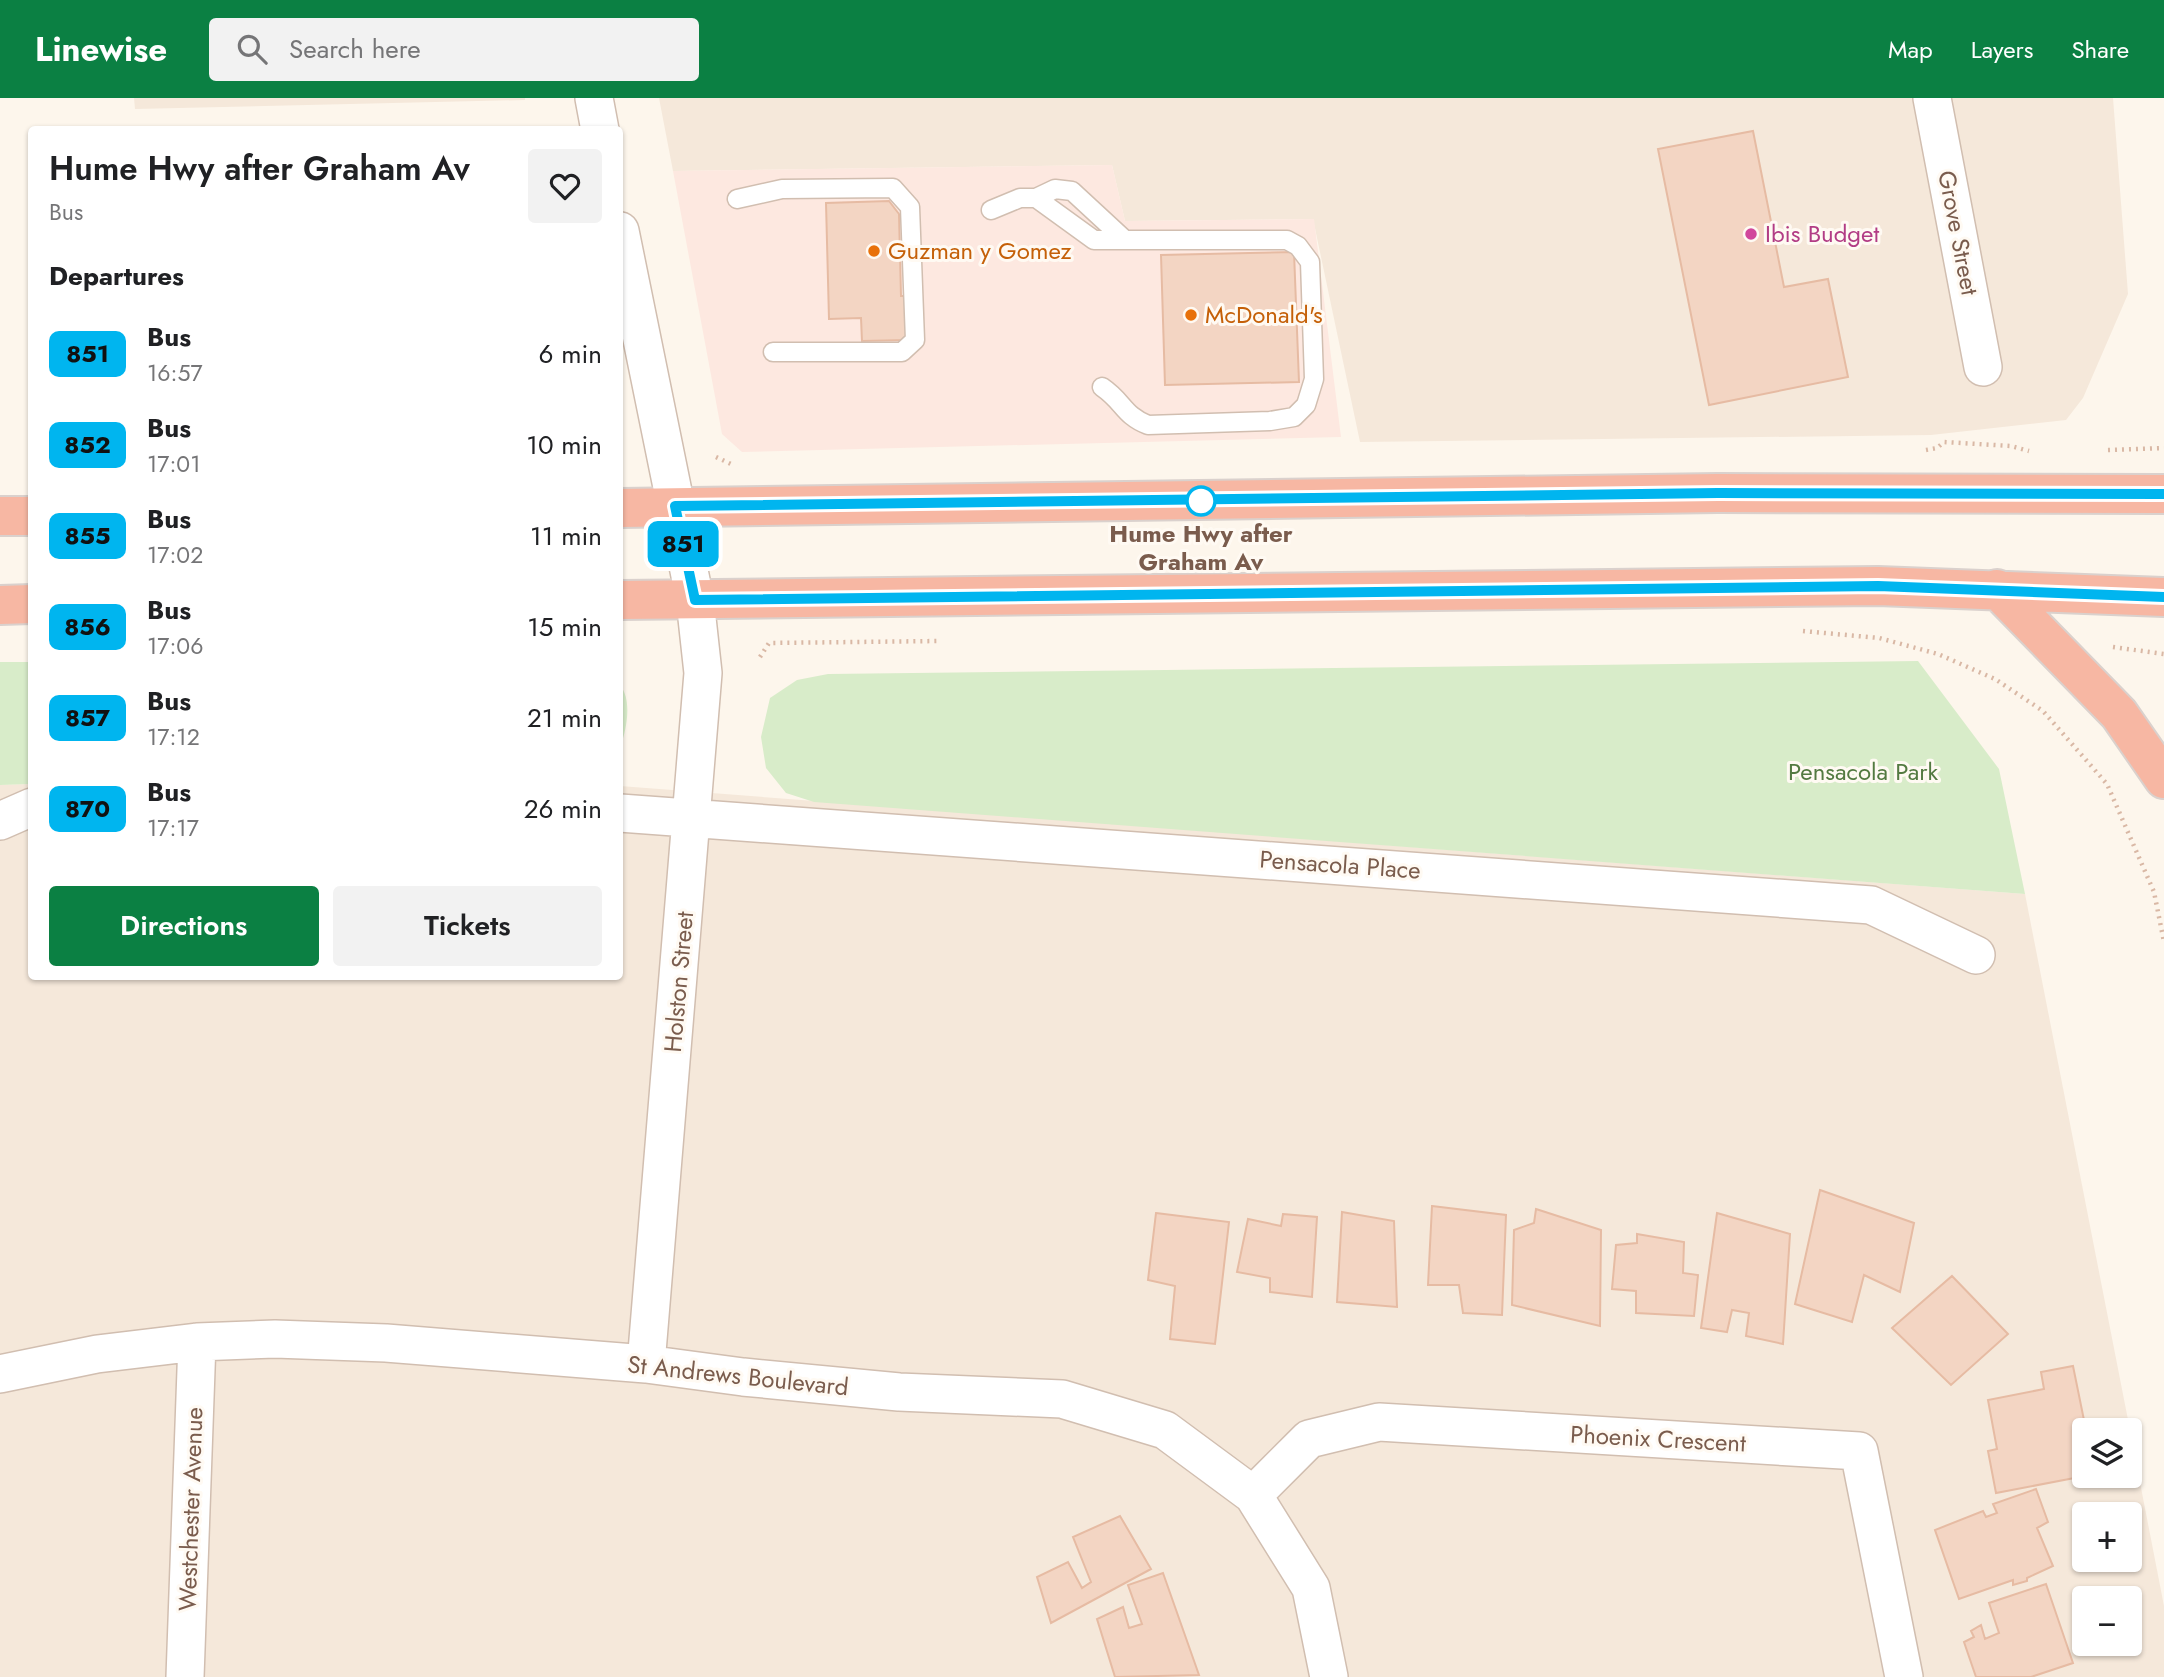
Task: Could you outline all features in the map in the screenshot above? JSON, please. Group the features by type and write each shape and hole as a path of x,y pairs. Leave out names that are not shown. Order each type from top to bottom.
{"highway":[{"path":"623,508 1718,493 2164,494"},
{"path":"0,516 28,516"},
{"path":"623,600 1864,586 2164,597"},
{"path":"1997,589 2119,714 2164,779"},
{"path":"0,605 28,604"}],"street":[{"path":"594,98 599,126"},
{"name":"Grove Street","path":"1932,98 1983,367"},
{"name":"Holston Street","path":"623,246 695,600 703,673 646,1364"},
{"path":"0,821 28,809"},
{"name":"Pensacola Place","path":"623,813 693,816 1871,905 1976,955"},
{"name":"St Andrews Boulevard","path":"0,1374 97,1354 197,1342 275,1339 386,1343 646,1364 899,1392 1062,1399 1166,1430 1253,1496 1311,1588 1329,1677"},
{"name":"Westchester Avenue","path":"185,1677 197,1342"},
{"name":"Phoenix Crescent","path":"1253,1496 1309,1439 1379,1422 1859,1451 1904,1677"}],"lane":[{"path":"737,199 782,189 893,188 910,207 915,340 902,352 773,352"},
{"path":"991,209 1020,198 1036,198 1055,189 1072,191 1125,240"},
{"path":"1036,198 1094,240 1287,240 1298,246 1310,262 1314,379 1306,405 1294,417 1270,421 1148,425 1131,418 1115,396 1102,387"}],"path":[{"path":"1944,442 2011,446"},
{"path":"1796,630 1879,638 1938,654 1995,679 2043,711 2106,784 2154,892 2164,943"},
{"path":"760,657 769,643 950,640"},
{"path":"2113,647 2164,654"}],"shaded area":[{"path":"134,98 525,98 525,100 135,109"},
{"path":"659,98 2113,98 2128,294 2083,398 2066,420 1931,435 1360,442 1313,219 1125,221 1112,165 673,171"},
{"path":"1112,165 1125,221 1314,219 1341,437 742,452 722,434 673,171"},
{"path":"28,784 28,980 623,980 623,786 2025,894 2128,1418 2072,1418 2072,1488 2141,1488 2164,1606 2164,1677 0,1677 0,785"}],"green space":[{"name":"Pensacola Park","path":"1918,661 1999,769 2025,894 814,802 786,793 766,768 761,737 770,698 797,680 828,674"},
{"path":"0,662 28,662 28,784 0,785"},
{"path":"623,690 627,707 623,736"}],"building":[{"path":"1753,131 1784,287 1828,279 1848,377 1709,405 1658,149"},
{"path":"889,201 899,214 901,296 906,296 908,340 862,341 861,318 829,319 826,203"},
{"path":"1294,252 1299,382 1165,385 1161,255"},
{"path":"1820,1190 1914,1223 1900,1292 1864,1275 1852,1322 1795,1304"},
{"path":"1432,1206 1506,1215 1502,1315 1463,1313 1459,1285 1428,1285"},
{"path":"1536,1209 1601,1230 1600,1326 1512,1305 1514,1230 1534,1223"},
{"path":"1342,1212 1394,1221 1397,1307 1337,1302"},
{"path":"1156,1213 1229,1222 1215,1344 1170,1339 1175,1286 1148,1280"},
{"path":"1717,1213 1790,1234 1783,1344 1746,1336 1749,1313 1732,1310 1727,1332 1701,1328"},
{"path":"1283,1214 1317,1217 1312,1297 1270,1292 1270,1278 1237,1272 1248,1219 1281,1226"},
{"path":"1637,1234 1684,1242 1683,1273 1698,1275 1694,1316 1636,1313 1636,1291 1612,1289 1616,1245 1637,1243"},
{"path":"1952,1276 2008,1334 1951,1385 1892,1328"},
{"path":"2073,1366 2084,1418 2072,1418 2072,1478 1996,1493 1988,1451 1997,1449 1988,1400 2044,1389 2041,1372"},
{"path":"2036,1489 2048,1522 2037,1528 2053,1566 2027,1578 2027,1581 2013,1585 2013,1580 1959,1599 1935,1530 1983,1511 1986,1517 1997,1513 1993,1504"},
{"path":"1120,1516 1151,1569 1051,1623 1037,1577 1068,1562 1082,1588 1091,1582 1073,1537"},
{"path":"1163,1573 1199,1675 1115,1677 1097,1619 1123,1607 1129,1628 1142,1624 1128,1585"},
{"path":"2046,1584 2073,1663 2031,1677 1976,1677 1964,1642 1974,1637 1971,1631 1981,1625 1985,1639 1999,1633 1989,1603"}],"bus line":[{"name":"851","path":"2164,494 1718,493 1353,500 675,506 695,600 1878,586 2164,597"}],"place":[{"name":"Ibis Budget","path":"1751,234"},
{"name":"Guzman y Gomez","path":"874,251"},
{"name":"McDonald's","path":"1191,315"},
{"name":"Hume Hwy after Graham Av","path":"1201,501"}]}
